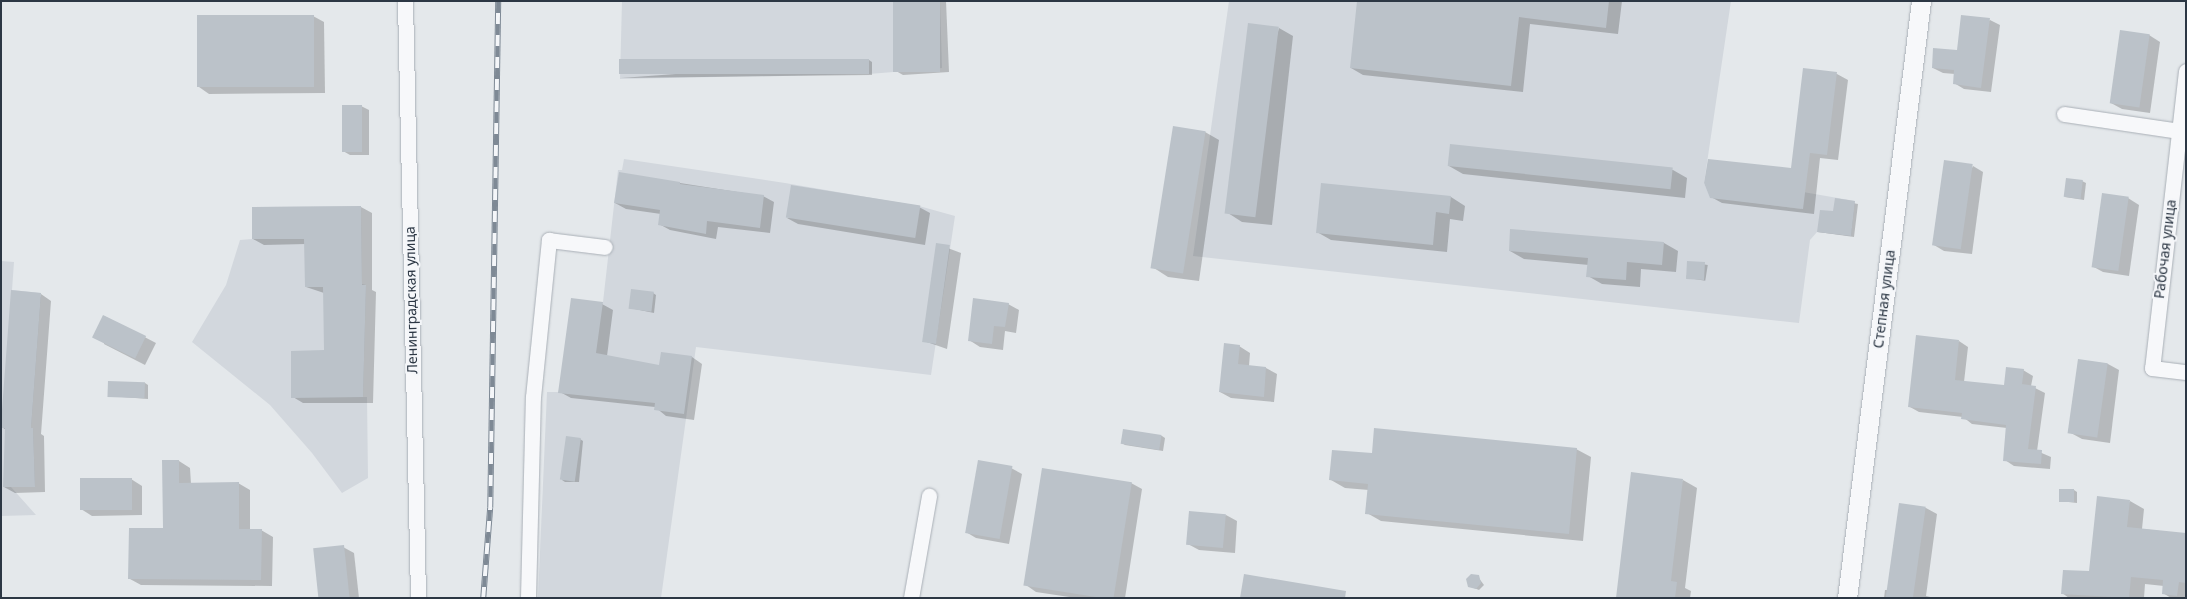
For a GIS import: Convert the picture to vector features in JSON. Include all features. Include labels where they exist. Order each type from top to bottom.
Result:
[{"type":"street","name":"Ленинградская улица","points":[[405,1],[418,598]]},
{"type":"street","name":"Степная улица","points":[[1847,598],[1921,1]]},
{"type":"street","name":"Рабочая улица","points":[[2186,71],[2152,368],[2186,372]]},
{"type":"street","points":[[2064,114],[2179,131]]},
{"type":"street","points":[[528,598],[533,397],[549,240],[605,247]]},
{"type":"street","points":[[911,598],[929,496]]},
{"type":"shaded area","points":[[622,1],[940,1],[942,68],[869,74],[620,79]]},
{"type":"shaded area","points":[[1229,1],[1731,1],[1704,183],[1710,197],[1801,209],[1803,192],[1855,201],[1851,236],[1817,232],[1810,240],[1799,323],[1193,256]]},
{"type":"shaded area","points":[[624,159],[785,183],[919,206],[955,216],[931,375],[696,347],[661,598],[538,598],[547,392],[558,392],[603,302],[618,170],[622,170]]},
{"type":"shaded area","points":[[361,206],[362,284],[366,285],[363,397],[367,397],[368,478],[342,493],[312,453],[270,405],[192,342],[226,285],[240,240],[252,239],[252,207]]},
{"type":"shaded area","points":[[1,261],[14,262],[12,290],[41,293],[31,428],[33,428],[35,487],[11,487],[36,515],[1,516]]},
{"type":"building","points":[[893,1],[940,1],[940,72],[893,72]]},
{"type":"building","points":[[1357,1],[1609,1],[1606,28],[1519,17],[1511,86],[1350,68]]},
{"type":"building","points":[[197,15],[314,15],[314,87],[197,87]]},
{"type":"building","points":[[1961,15],[1990,18],[1981,88],[1953,84],[1954,70],[1932,68],[1933,48],[1957,50]]},
{"type":"building","points":[[1248,23],[1279,27],[1255,217],[1225,214]]},
{"type":"building","points":[[2120,30],[2150,34],[2139,107],[2110,103]]},
{"type":"building","points":[[619,59],[869,59],[869,74],[619,74]]},
{"type":"building","points":[[1803,68],[1837,72],[1827,155],[1810,153],[1803,209],[1710,198],[1704,183],[1708,159],[1791,168]]},
{"type":"building","points":[[342,105],[362,105],[362,152],[342,152]]},
{"type":"building","points":[[1173,126],[1206,131],[1183,273],[1150,268]]},
{"type":"building","points":[[1450,144],[1673,167],[1670,189],[1448,166]]},
{"type":"building","points":[[1944,160],[1973,164],[1961,249],[1932,245]]},
{"type":"building","points":[[619,172],[680,182],[680,184],[764,195],[760,228],[707,221],[706,234],[658,225],[660,210],[614,203]]},
{"type":"building","points":[[2066,178],[2083,180],[2081,199],[2064,197]]},
{"type":"building","points":[[1321,183],[1451,196],[1449,214],[1436,212],[1433,245],[1316,233]]},
{"type":"building","points":[[791,185],[920,205],[915,238],[786,218]]},
{"type":"building","points":[[2102,193],[2129,197],[2118,271],[2092,267]]},
{"type":"building","points":[[1835,198],[1855,201],[1851,236],[1817,232],[1820,210],[1833,211]]},
{"type":"building","points":[[361,206],[362,285],[366,285],[363,397],[291,398],[291,351],[324,350],[323,287],[305,287],[304,239],[252,239],[252,207]]},
{"type":"building","points":[[1510,229],[1664,242],[1662,265],[1627,262],[1626,280],[1586,277],[1588,258],[1509,251]]},
{"type":"building","points":[[936,243],[950,245],[936,344],[922,342]]},
{"type":"building","points":[[1687,261],[1705,262],[1704,280],[1686,279]]},
{"type":"building","points":[[631,289],[654,292],[651,312],[629,309]]},
{"type":"building","points":[[11,290],[41,293],[31,428],[33,428],[35,487],[3,487],[5,428],[1,428],[1,423]]},
{"type":"building","points":[[571,298],[603,302],[596,353],[659,365],[661,352],[692,356],[684,414],[654,410],[655,403],[558,393]]},
{"type":"building","points":[[973,298],[1009,303],[1005,327],[994,326],[992,344],[968,341]]},
{"type":"building","points":[[103,315],[146,336],[135,359],[92,337]]},
{"type":"building","points":[[1916,335],[1959,340],[1955,380],[2004,385],[2006,367],[2024,369],[2022,384],[2036,386],[2028,449],[2042,450],[2041,464],[2003,461],[2006,425],[1961,419],[1962,413],[1908,407]]},
{"type":"building","points":[[1224,343],[1240,345],[1238,364],[1266,367],[1264,397],[1219,392]]},
{"type":"building","points":[[2078,359],[2108,363],[2097,437],[2068,433]]},
{"type":"building","points":[[108,381],[145,382],[144,398],[107,397]]},
{"type":"building","points":[[1374,428],[1577,448],[1569,534],[1365,514],[1368,484],[1329,480],[1332,450],[1372,453]]},
{"type":"building","points":[[1123,429],[1162,435],[1159,450],[1121,444]]},
{"type":"building","points":[[566,436],[581,438],[575,482],[560,480]]},
{"type":"building","points":[[162,460],[179,460],[179,483],[239,482],[239,529],[262,529],[261,580],[128,579],[129,528],[163,528]]},
{"type":"building","points":[[978,460],[1012,466],[1000,539],[965,533]]},
{"type":"building","points":[[1042,468],[1132,482],[1114,598],[1102,598],[1023,586]]},
{"type":"building","points":[[1631,472],[1683,479],[1671,581],[1677,582],[1675,598],[1616,598]]},
{"type":"building","points":[[80,478],[132,478],[132,510],[80,510]]},
{"type":"building","points":[[2059,489],[2074,489],[2074,502],[2059,502]]},
{"type":"building","points":[[2097,496],[2130,500],[2127,527],[2186,533],[2186,583],[2179,582],[2177,596],[2162,594],[2163,580],[2131,577],[2129,598],[2061,594],[2063,570],[2089,571]]},
{"type":"building","points":[[1899,503],[1926,507],[1913,598],[1886,598]]},
{"type":"building","points":[[1189,511],[1226,514],[1223,548],[1186,545]]},
{"type":"building","points":[[344,545],[350,598],[318,598],[313,548]]},
{"type":"building","points":[[1244,574],[1346,591],[1345,598],[1240,598]]},
{"type":"building","points":[[1471,574],[1479,575],[1481,583],[1476,589],[1468,587],[1466,579]]},
{"type":"railway","points":[[483,598],[490,508],[498,1]]}]
